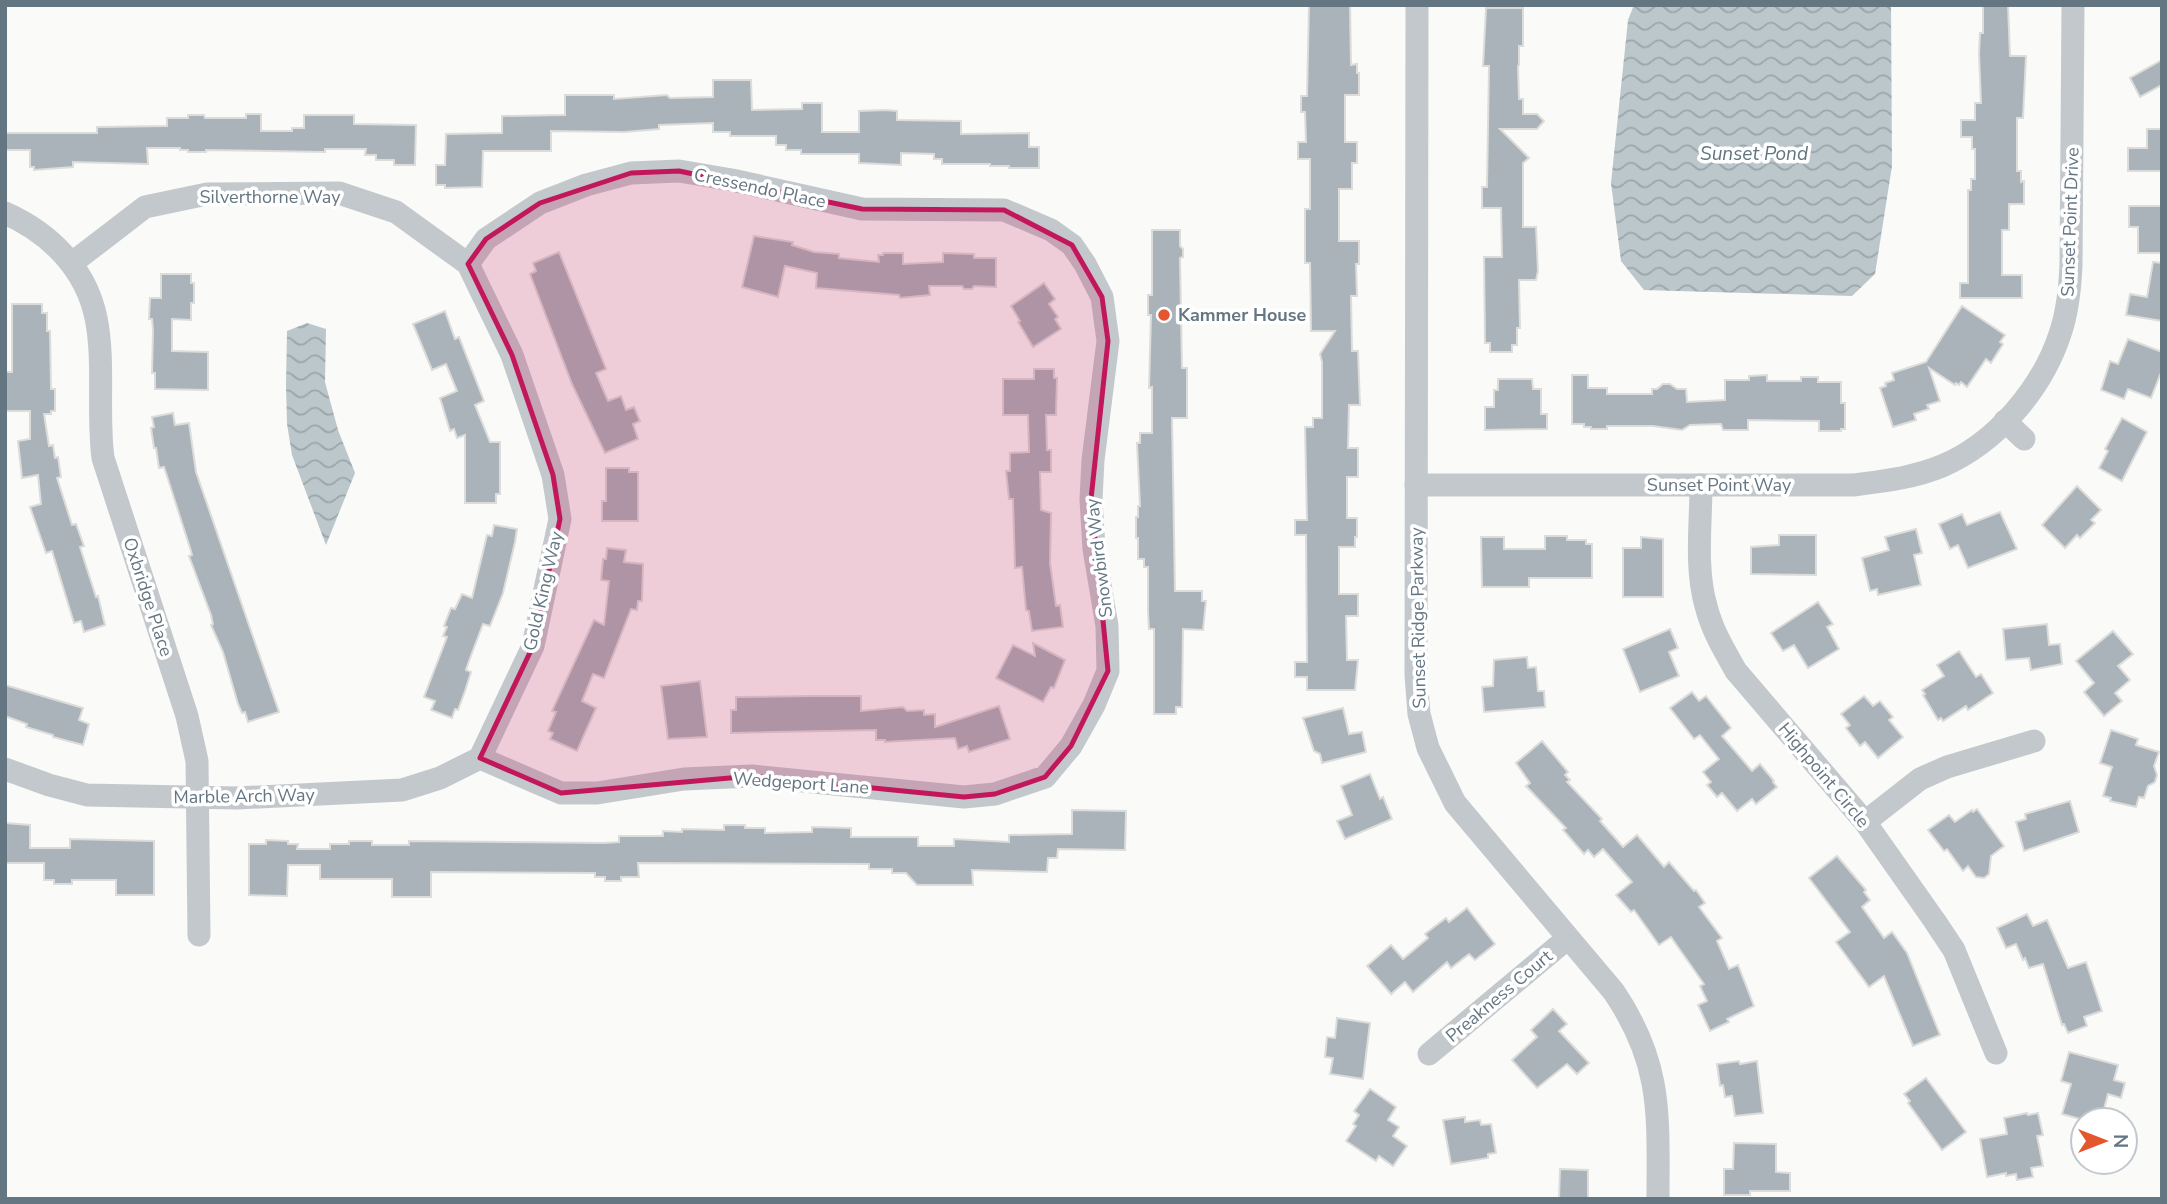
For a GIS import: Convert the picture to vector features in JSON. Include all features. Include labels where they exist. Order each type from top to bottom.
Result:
[{"type":"street","name":"Sunset Ridge Parkway","points":[[1417,5],[1416,675],[1419,714],[1427,748],[1455,803],[1614,992],[1630,1016],[1644,1046],[1658,1113],[1658,1199]]},
{"type":"street","name":"Sunset Point Drive","points":[[2006,421],[2047,365],[2060,334],[2068,304],[2071,265],[2073,5]]},
{"type":"street","name":"Cressendo Place","points":[[468,264],[486,239],[540,203],[586,185],[631,173],[679,171],[862,209],[1004,210],[1051,230],[1072,245]]},
{"type":"street","name":"Silverthorne Way","points":[[72,263],[145,207],[207,194],[339,193],[396,212],[468,264]]},
{"type":"street","name":"Oxbridge Place","points":[[5,213],[23,220],[51,241],[72,263],[85,286],[96,318],[99,348],[99,428],[103,458],[187,716],[197,761],[199,935]]},
{"type":"street","name":"Snowbird Way","points":[[1071,746],[1094,705],[1108,671],[1107,626],[1094,549],[1091,499],[1093,460],[1108,341],[1102,297],[1072,245]]},
{"type":"street","name":"Gold King Way","points":[[468,264],[512,355],[553,475],[560,519],[533,646],[480,758]]},
{"type":"street","name":"Sunset Point Way","points":[[1416,485],[1853,485],[1888,481],[1942,466],[1968,452],[2006,421]]},
{"type":"street","points":[[2006,421],[2024,439]]},
{"type":"street","name":"Highpoint Circle","points":[[1701,485],[1701,576],[1705,604],[1719,640],[1737,671],[1865,822],[1954,950],[1996,1052]]},
{"type":"street","points":[[1865,822],[1920,779],[1947,767],[2034,741]]},
{"type":"street","name":"Wedgeport Lane","points":[[480,758],[561,793],[597,793],[684,779],[752,776],[964,797],[995,794],[1045,777],[1071,746]]},
{"type":"street","name":"Marble Arch Way","points":[[5,769],[87,795],[198,798],[402,790],[440,778],[480,758]]},
{"type":"street","name":"Preakness Court","points":[[1429,1055],[1568,938]]},
{"type":"highlighted area","points":[[679,171],[862,209],[1004,210],[1072,245],[1102,297],[1108,341],[1091,499],[1108,671],[1071,746],[1045,777],[995,794],[964,797],[752,776],[561,793],[480,758],[533,646],[560,519],[553,475],[512,355],[468,264],[486,239],[540,203],[631,173]]},
{"type":"water","name":"Sunset Pond","points":[[1634,5],[1891,5],[1892,166],[1875,274],[1852,296],[1644,290],[1621,261],[1611,183],[1628,20]]},
{"type":"water","points":[[307,323],[326,329],[325,382],[338,430],[355,473],[326,545],[292,455],[287,424],[287,331]]},
{"type":"building","points":[[1309,5],[1350,5],[1351,65],[1357,64],[1359,73],[1359,95],[1345,95],[1345,142],[1357,142],[1357,163],[1352,163],[1352,189],[1339,189],[1339,241],[1359,241],[1359,264],[1356,264],[1357,296],[1351,296],[1352,351],[1358,351],[1360,405],[1349,405],[1348,448],[1358,448],[1358,477],[1347,477],[1347,518],[1357,518],[1357,537],[1355,547],[1339,547],[1339,594],[1358,594],[1358,616],[1346,616],[1347,660],[1358,660],[1355,690],[1307,690],[1307,677],[1295,677],[1295,662],[1307,662],[1306,535],[1295,535],[1295,520],[1307,520],[1305,427],[1313,427],[1313,418],[1322,418],[1320,354],[1335,331],[1311,331],[1310,263],[1305,263],[1305,209],[1310,209],[1310,159],[1298,159],[1298,142],[1306,142],[1305,112],[1301,112],[1301,96],[1307,96]]},
{"type":"building","points":[[1983,5],[2008,5],[2010,56],[2026,56],[2023,118],[2017,118],[2017,171],[2021,171],[2021,182],[2024,181],[2024,204],[2009,204],[2009,230],[2002,230],[2002,275],[2022,275],[2022,298],[1960,298],[1960,283],[1968,283],[1968,190],[1971,190],[1971,179],[1975,179],[1975,149],[1972,149],[1972,137],[1961,137],[1961,120],[1975,120],[1975,103],[1981,103],[1979,53],[1980,33],[1983,33]]},
{"type":"building","points":[[1486,8],[1523,8],[1523,46],[1519,46],[1518,66],[1519,99],[1523,99],[1523,114],[1537,114],[1544,121],[1537,129],[1500,129],[1529,158],[1523,163],[1523,227],[1536,227],[1538,271],[1536,280],[1519,280],[1520,328],[1517,328],[1517,345],[1512,345],[1512,352],[1490,352],[1490,343],[1485,343],[1484,257],[1502,257],[1501,208],[1482,208],[1482,187],[1487,187],[1489,66],[1483,66]]},
{"type":"building","points":[[2162,60],[2162,85],[2140,97],[2130,78]]},
{"type":"building","points":[[713,80],[751,80],[752,110],[802,109],[802,103],[822,103],[822,132],[859,132],[859,111],[886,110],[897,111],[897,120],[961,121],[961,134],[1029,133],[1029,147],[1039,147],[1039,168],[942,164],[942,159],[934,159],[934,154],[901,153],[901,165],[859,163],[859,154],[801,154],[801,150],[786,150],[786,145],[776,145],[776,136],[730,136],[730,132],[713,132],[713,123],[659,125],[659,129],[624,132],[551,131],[551,151],[483,151],[482,187],[445,188],[445,185],[436,185],[436,165],[445,165],[446,134],[502,133],[502,116],[565,115],[565,95],[614,95],[614,99],[667,95],[670,98],[713,97]]},
{"type":"building","points":[[246,114],[261,114],[261,131],[292,131],[292,128],[304,128],[304,115],[354,115],[354,124],[416,125],[415,165],[394,165],[394,160],[376,160],[376,155],[365,155],[366,149],[325,149],[325,152],[188,152],[180,148],[147,148],[148,164],[73,162],[73,167],[34,170],[34,167],[30,167],[30,150],[5,150],[5,133],[97,133],[97,127],[167,126],[167,118],[188,118],[188,115],[204,115],[205,118],[246,118]]},
{"type":"building","points":[[2147,129],[2162,129],[2162,171],[2128,171],[2128,148],[2147,148]]},
{"type":"building","points":[[2129,206],[2162,206],[2162,253],[2138,253],[2138,227],[2129,227]]},
{"type":"building","points":[[1152,230],[1180,230],[1180,246],[1183,249],[1183,257],[1180,258],[1182,368],[1187,368],[1187,418],[1172,418],[1175,591],[1202,591],[1202,601],[1206,601],[1203,630],[1183,629],[1182,707],[1176,707],[1176,714],[1154,714],[1154,629],[1149,629],[1148,567],[1144,567],[1144,559],[1138,559],[1136,538],[1136,517],[1140,506],[1137,443],[1140,443],[1140,433],[1152,433],[1152,387],[1149,388],[1151,315],[1148,315],[1148,295],[1152,295]]},
{"type":"building","points":[[754,236],[793,242],[792,245],[814,252],[839,254],[839,258],[879,262],[878,255],[883,253],[903,253],[903,264],[943,262],[943,253],[996,258],[996,287],[974,286],[972,289],[964,289],[962,286],[929,286],[930,295],[900,298],[899,295],[816,288],[817,273],[785,266],[778,297],[742,287]]},
{"type":"building","points":[[559,252],[606,369],[596,373],[608,401],[621,396],[626,410],[634,407],[640,421],[633,424],[638,439],[605,453],[572,384],[530,274],[536,271],[533,263]]},
{"type":"building","points":[[2153,262],[2162,263],[2162,321],[2126,315],[2130,294],[2147,297]]},
{"type":"building","points":[[161,274],[191,274],[194,303],[191,303],[191,320],[172,319],[172,351],[208,352],[208,390],[155,389],[155,373],[152,373],[153,330],[152,319],[149,319],[150,298],[161,298]]},
{"type":"building","points":[[1044,283],[1055,299],[1049,304],[1058,317],[1055,319],[1061,329],[1033,347],[1011,306]]},
{"type":"building","points":[[12,304],[42,304],[42,313],[47,313],[51,389],[55,389],[55,411],[44,414],[49,446],[53,445],[55,458],[58,457],[61,477],[57,478],[72,525],[76,524],[84,546],[80,547],[96,597],[98,596],[105,625],[84,632],[81,621],[74,623],[52,551],[46,553],[30,507],[41,504],[38,475],[22,478],[18,441],[30,439],[30,411],[5,411],[5,372],[12,372]]},
{"type":"building","points":[[1962,306],[2005,335],[2000,342],[2003,344],[1991,363],[1986,359],[1967,387],[1961,382],[1955,385],[1929,368],[1940,401],[1927,405],[1929,409],[1914,414],[1916,420],[1893,427],[1880,388],[1894,380],[1892,373],[1926,362]]},
{"type":"building","points":[[445,311],[455,339],[459,337],[484,401],[475,405],[490,442],[500,442],[500,494],[496,494],[496,503],[465,503],[465,435],[457,438],[454,429],[450,431],[440,398],[457,391],[446,364],[432,370],[413,324]]},
{"type":"building","points":[[2128,339],[2162,352],[2162,370],[2151,398],[2128,389],[2124,399],[2101,390],[2110,361],[2118,364]]},
{"type":"building","points":[[1034,369],[1054,369],[1054,378],[1057,378],[1056,415],[1046,415],[1051,472],[1040,472],[1041,510],[1051,513],[1050,563],[1056,606],[1060,605],[1063,627],[1032,631],[1029,611],[1026,610],[1022,567],[1015,568],[1013,499],[1009,499],[1006,471],[1010,471],[1010,453],[1029,452],[1028,415],[1003,415],[1003,379],[1034,379]]},
{"type":"building","points":[[1572,375],[1588,375],[1588,388],[1607,388],[1607,394],[1652,394],[1652,389],[1670,384],[1677,389],[1686,389],[1687,402],[1725,400],[1725,380],[1749,380],[1749,376],[1767,375],[1767,381],[1801,381],[1801,377],[1818,377],[1818,382],[1841,382],[1841,403],[1845,403],[1845,429],[1819,431],[1819,421],[1748,420],[1748,430],[1723,430],[1721,424],[1690,425],[1682,430],[1653,426],[1607,426],[1607,429],[1591,429],[1584,427],[1584,424],[1572,424]]},
{"type":"building","points":[[1498,379],[1532,379],[1533,389],[1541,389],[1541,414],[1547,414],[1547,429],[1485,430],[1485,407],[1494,407],[1494,390],[1498,390]]},
{"type":"building","points":[[173,413],[175,425],[189,423],[196,472],[279,712],[248,722],[245,712],[242,713],[238,704],[223,652],[211,625],[211,615],[189,556],[192,555],[191,551],[167,476],[164,467],[159,468],[154,448],[152,417]]},
{"type":"building","points":[[2122,418],[2147,432],[2122,481],[2099,468],[2108,451],[2105,449]]},
{"type":"building","points":[[606,468],[629,468],[629,472],[638,472],[638,521],[602,521],[602,501],[606,501]]},
{"type":"building","points":[[2077,486],[2101,510],[2091,520],[2095,523],[2080,538],[2077,535],[2065,548],[2042,525]]},
{"type":"building","points":[[2000,512],[2017,549],[1968,568],[1958,545],[1950,549],[1939,524],[1962,514],[1967,525]]},
{"type":"building","points":[[494,525],[517,529],[515,542],[503,593],[490,626],[483,624],[466,670],[471,672],[465,691],[452,718],[431,710],[435,701],[424,697],[447,637],[443,636],[447,627],[444,626],[451,608],[455,609],[462,594],[472,598],[487,535],[492,536]]},
{"type":"building","points":[[1916,529],[1922,553],[1914,555],[1921,585],[1878,595],[1877,589],[1870,591],[1862,558],[1889,550],[1885,537]]},
{"type":"building","points":[[1779,535],[1816,535],[1816,575],[1751,574],[1751,547],[1779,545]]},
{"type":"building","points":[[1545,536],[1567,536],[1567,540],[1586,540],[1586,544],[1592,544],[1592,578],[1529,578],[1529,587],[1482,587],[1481,537],[1504,537],[1504,549],[1545,549]]},
{"type":"building","points":[[1641,537],[1663,539],[1663,597],[1623,597],[1623,548],[1641,548]]},
{"type":"building","points":[[607,548],[626,550],[624,562],[643,564],[642,601],[638,601],[637,610],[631,609],[604,678],[593,674],[582,701],[596,708],[577,751],[550,739],[553,733],[548,731],[556,712],[552,711],[594,620],[604,625],[609,581],[601,580]]},
{"type":"building","points":[[1818,602],[1833,624],[1827,627],[1839,649],[1808,668],[1794,645],[1783,651],[1771,633]]},
{"type":"building","points":[[2047,624],[2049,645],[2060,644],[2062,664],[2031,670],[2029,658],[2006,660],[2003,629]]},
{"type":"building","points":[[1670,629],[1678,648],[1669,652],[1679,676],[1640,692],[1623,649]]},
{"type":"building","points":[[2113,631],[2133,654],[2118,666],[2130,680],[2115,693],[2122,701],[2104,716],[2084,692],[2094,683],[2076,661]]},
{"type":"building","points":[[1033,643],[1065,660],[1054,688],[1051,687],[1043,702],[996,678],[1013,645],[1035,656]]},
{"type":"building","points":[[1959,651],[1976,677],[1981,674],[1993,693],[1968,710],[1966,706],[1943,721],[1941,718],[1938,720],[1922,690],[1944,676],[1937,665]]},
{"type":"building","points":[[1527,657],[1528,668],[1536,667],[1538,691],[1544,691],[1545,707],[1484,712],[1482,687],[1493,686],[1494,660]]},
{"type":"building","points":[[700,681],[707,737],[668,739],[661,686]]},
{"type":"building","points":[[5,685],[83,708],[79,720],[89,724],[83,745],[26,727],[27,724],[5,716]]},
{"type":"building","points":[[1692,692],[1699,701],[1706,696],[1731,728],[1722,736],[1752,771],[1760,764],[1774,781],[1777,787],[1756,804],[1752,799],[1737,811],[1722,793],[1717,797],[1707,785],[1711,782],[1703,772],[1719,759],[1700,735],[1694,739],[1670,708]]},
{"type":"building","points":[[861,696],[861,711],[903,707],[907,711],[924,710],[924,715],[935,714],[935,727],[999,706],[1010,739],[969,752],[967,746],[958,749],[955,738],[885,742],[876,740],[876,730],[731,733],[731,710],[736,710],[736,697]]},
{"type":"building","points":[[1864,696],[1873,706],[1880,701],[1893,717],[1889,720],[1903,737],[1878,758],[1865,742],[1860,746],[1846,728],[1850,725],[1841,714]]},
{"type":"building","points":[[1343,708],[1349,734],[1362,732],[1366,752],[1322,763],[1320,754],[1314,751],[1303,718]]},
{"type":"building","points":[[2111,730],[2138,739],[2136,745],[2159,752],[2154,766],[2157,775],[2155,782],[2148,786],[2144,798],[2139,797],[2136,807],[2110,801],[2111,798],[2103,796],[2112,767],[2100,763]]},
{"type":"building","points":[[1542,741],[1568,772],[1565,775],[1570,780],[1567,782],[1602,819],[1600,821],[1623,847],[1637,835],[1664,867],[1669,862],[1694,891],[1696,890],[1705,903],[1699,907],[1722,938],[1717,941],[1729,969],[1738,965],[1754,1006],[1710,1031],[1698,1005],[1707,1001],[1700,986],[1704,984],[1671,937],[1659,945],[1634,910],[1631,912],[1616,895],[1632,882],[1603,849],[1594,857],[1588,850],[1584,854],[1563,830],[1566,828],[1526,786],[1530,783],[1516,763]]},
{"type":"building","points":[[1370,774],[1392,819],[1345,839],[1337,821],[1352,815],[1341,786]]},
{"type":"building","points":[[2070,801],[2079,832],[2024,851],[2016,822],[2026,819],[2025,814]]},
{"type":"building","points":[[1977,809],[2004,846],[1991,856],[1989,874],[1984,878],[1976,877],[1968,866],[1963,871],[1947,849],[1944,851],[1928,830],[1949,815],[1955,822]]},
{"type":"building","points":[[1072,810],[1126,811],[1125,850],[1058,849],[1057,858],[1048,858],[1047,872],[972,870],[973,885],[917,885],[906,873],[892,873],[892,869],[869,869],[869,864],[638,863],[639,877],[621,877],[621,881],[605,881],[605,877],[595,877],[595,873],[431,872],[431,897],[392,897],[392,879],[320,879],[320,865],[288,865],[287,896],[249,895],[249,844],[266,844],[266,840],[288,841],[288,844],[298,844],[297,849],[330,849],[330,844],[349,844],[349,841],[372,841],[372,845],[409,845],[409,841],[604,843],[619,842],[619,836],[663,836],[663,831],[724,830],[724,825],[745,825],[745,828],[765,828],[765,833],[812,832],[812,827],[851,828],[851,837],[918,837],[918,846],[954,846],[954,839],[1009,842],[1009,835],[1072,834]]},
{"type":"building","points":[[5,823],[30,825],[30,848],[70,848],[70,839],[154,841],[154,895],[116,895],[116,880],[72,880],[72,884],[54,884],[54,880],[44,880],[44,863],[5,863]]},
{"type":"building","points":[[1837,856],[1866,890],[1864,892],[1870,900],[1862,907],[1884,938],[1892,932],[1907,953],[1940,1035],[1913,1046],[1884,976],[1869,987],[1836,942],[1850,932],[1809,878]]},
{"type":"building","points":[[1467,908],[1495,944],[1475,960],[1469,954],[1451,968],[1447,962],[1413,992],[1405,982],[1391,994],[1367,966],[1391,945],[1403,959],[1428,938],[1425,934],[1446,918],[1449,922]]},
{"type":"building","points":[[2027,914],[2033,926],[2047,920],[2068,968],[2086,962],[2102,1011],[2084,1017],[2087,1026],[2068,1033],[2064,1024],[2062,1025],[2043,964],[2029,968],[2016,944],[2006,948],[1997,928]]},
{"type":"building","points":[[1553,1009],[1567,1024],[1559,1031],[1589,1063],[1577,1074],[1567,1064],[1537,1088],[1512,1060],[1537,1037],[1531,1030]]},
{"type":"building","points":[[1337,1018],[1370,1023],[1363,1079],[1330,1074],[1333,1058],[1325,1057],[1327,1037],[1335,1038]]},
{"type":"building","points":[[2069,1052],[2118,1065],[2114,1080],[2125,1083],[2121,1098],[2108,1094],[2105,1106],[2069,1106],[2069,1116],[2062,1114],[2071,1084],[2061,1081]]},
{"type":"building","points":[[1739,1061],[1740,1064],[1757,1061],[1763,1113],[1735,1116],[1732,1096],[1725,1097],[1723,1085],[1720,1086],[1717,1064]]},
{"type":"building","points":[[1926,1078],[1966,1132],[1942,1150],[1904,1094]]},
{"type":"building","points":[[1370,1089],[1396,1107],[1388,1120],[1399,1127],[1393,1136],[1407,1146],[1393,1166],[1379,1156],[1376,1161],[1346,1141],[1356,1126],[1353,1124],[1359,1115],[1354,1111]]},
{"type":"building","points":[[2038,1113],[2043,1135],[2037,1136],[2043,1166],[2031,1168],[2033,1177],[2017,1180],[2016,1174],[2006,1176],[2006,1173],[1987,1177],[1980,1139],[2007,1134],[2004,1118]]},
{"type":"building","points":[[1465,1117],[1465,1122],[1480,1120],[1481,1125],[1491,1124],[1496,1153],[1488,1154],[1488,1158],[1451,1164],[1443,1120]]},
{"type":"building","points":[[1734,1143],[1776,1144],[1776,1172],[1790,1173],[1790,1191],[1750,1191],[1750,1195],[1724,1195],[1724,1169],[1733,1169]]},
{"type":"building","points":[[1560,1169],[1588,1170],[1588,1199],[1559,1199]]},
{"type":"place","name":"Kammer House","points":[[1164,315]]}]
